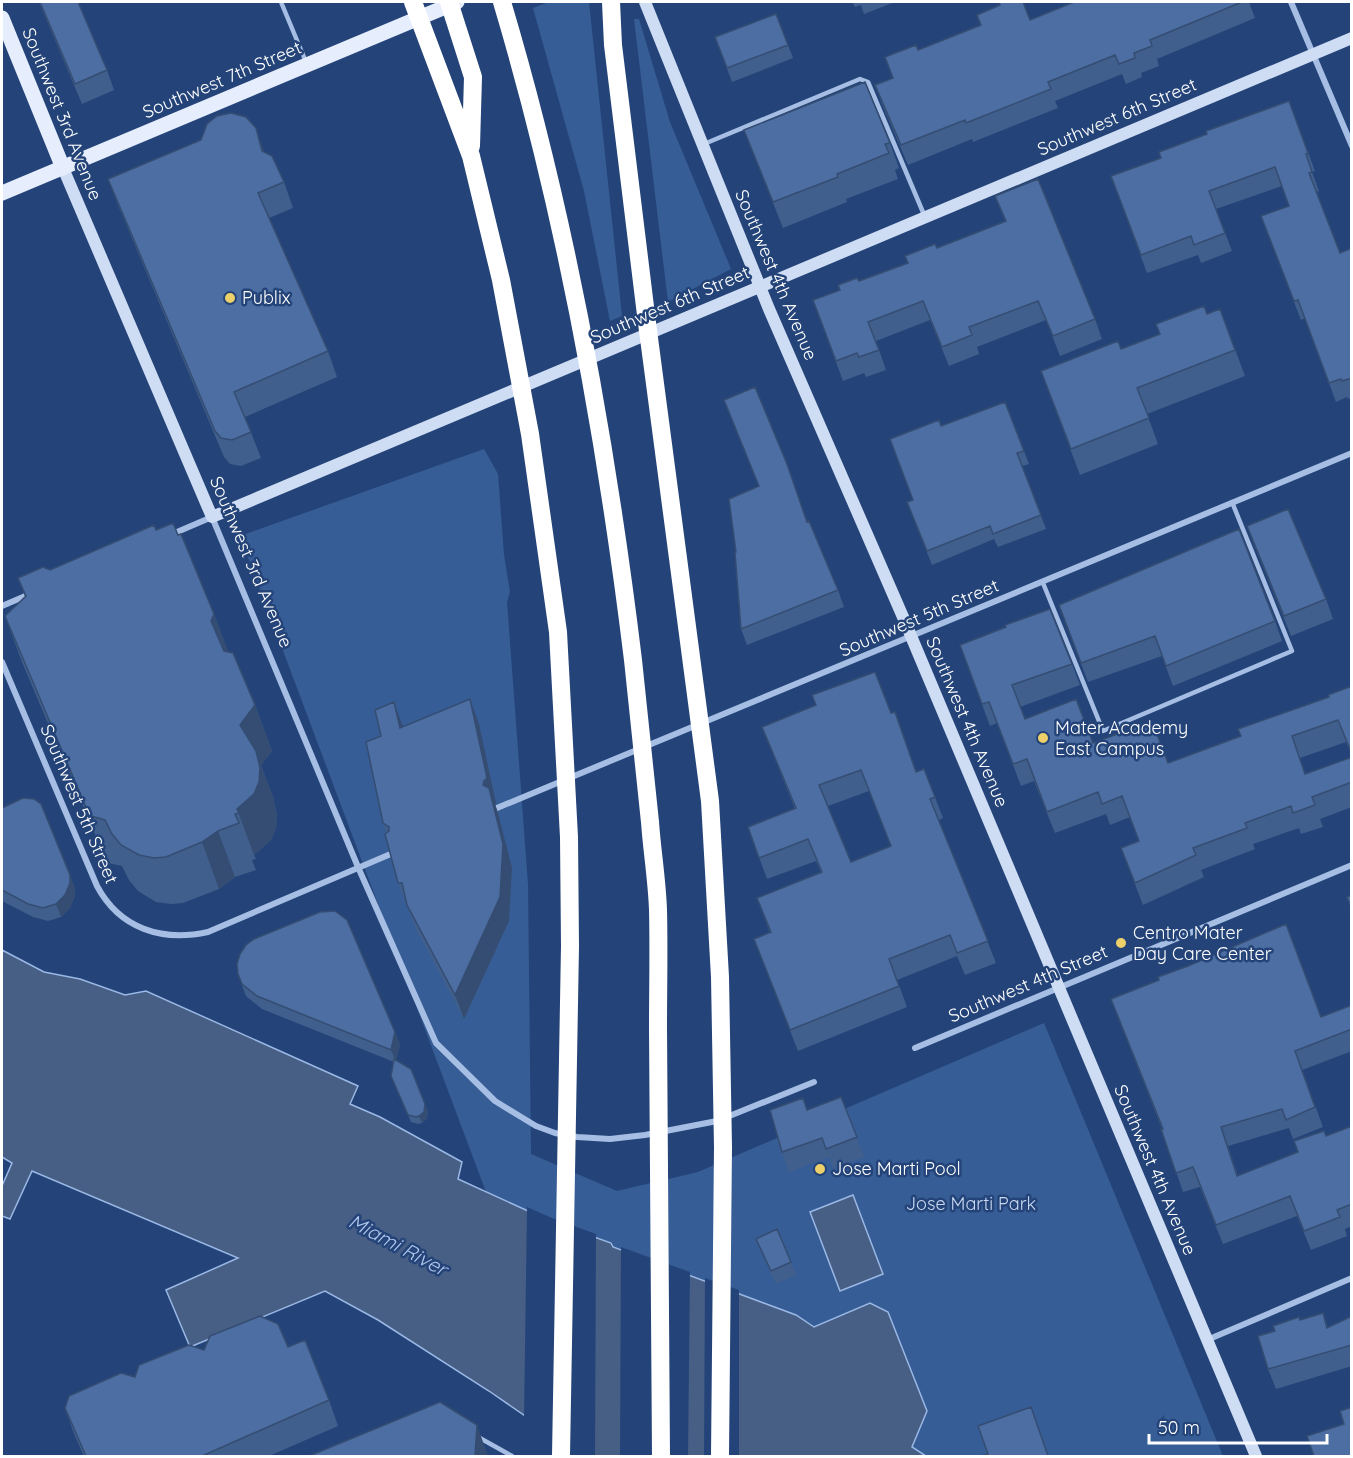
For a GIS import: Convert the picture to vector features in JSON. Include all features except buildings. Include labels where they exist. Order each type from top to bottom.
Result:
[{"type":"highway","points":[[413,2],[471,156],[501,280],[530,434],[558,632],[569,837],[570,945],[561,1456]]},
{"type":"highway","points":[[449,2],[473,77],[471,156]]},
{"type":"highway","points":[[502,2],[548,171],[572,276],[595,398],[619,550],[639,711],[658,908],[660,1166],[658,1257],[661,1456]]},
{"type":"highway","points":[[610,2],[613,45],[636,234],[710,801],[720,977],[723,1148],[720,1456]]},
{"type":"main road","name":"Southwest 7th Street","points":[[2,193],[457,2]]},
{"type":"main road","name":"Southwest 3rd Avenue","points":[[2,18],[63,168]]},
{"type":"street","name":"Southwest 4th Avenue","points":[[645,2],[760,288],[912,637],[1256,1456]]},
{"type":"street","points":[[1290,2],[1352,146]]},
{"type":"street","name":"Southwest 6th Street","points":[[164,538],[1352,38]]},
{"type":"street","name":"Southwest 3rd Avenue","points":[[63,168],[358,867],[436,1042],[495,1101],[536,1126],[555,1133],[577,1137],[610,1139],[717,1121],[814,1082]]},
{"type":"street","name":"Southwest 5th Street","points":[[497,808],[1352,453]]},
{"type":"street","points":[[2,606],[34,592]]},
{"type":"street","name":"Southwest 5th Street","points":[[2,662],[97,886],[106,903],[132,923],[167,936],[208,932],[393,853]]},
{"type":"street","name":"Southwest 4th Street","points":[[915,1048],[1352,865]]},
{"type":"street","points":[[1206,1340],[1352,1278]]},
{"type":"lane","points":[[281,2],[307,65]]},
{"type":"lane","points":[[702,144],[860,79],[864,80],[868,82],[925,217]]},
{"type":"lane","points":[[1043,583],[1103,731],[1292,651],[1232,502]]},
{"type":"lane","points":[[475,1436],[512,1456]]},
{"type":"green space","points":[[549,2],[589,2],[622,316],[610,321],[584,191],[533,8]]},
{"type":"green space","points":[[634,19],[639,19],[670,122],[731,269],[668,302]]},
{"type":"green space","name":"Jose Marti Park","points":[[484,449],[498,474],[504,555],[510,592],[507,602],[528,884],[531,1154],[617,1191],[698,1172],[1044,1023],[1223,1456],[926,1456],[911,1448],[870,1304],[814,1327],[796,1315],[613,1247],[611,1243],[550,1221],[486,1192],[240,536]]},
{"type":"water","name":"Miami River","points":[[2,950],[44,972],[80,979],[125,995],[146,991],[358,1086],[350,1104],[380,1117],[462,1162],[458,1179],[550,1221],[611,1243],[613,1247],[796,1315],[814,1327],[870,1303],[888,1312],[927,1411],[912,1447],[926,1456],[583,1456],[489,1391],[378,1320],[325,1291],[190,1347],[166,1290],[238,1258],[32,1171],[10,1219],[2,1216],[2,1186],[12,1163],[2,1157]]},
{"type":"water","points":[[853,1195],[883,1274],[840,1291],[810,1212]]},
{"type":"pier","points":[[527,1207],[596,1234],[595,1456],[578,1456],[524,1418]]},
{"type":"pier","points":[[621,1247],[690,1272],[688,1456],[620,1456]]},
{"type":"pier","points":[[705,1278],[739,1290],[739,1456],[704,1456]]},
{"type":"place","name":"Publix","points":[[230,298]]},
{"type":"place","name":"Mater Academy East Campus","points":[[1043,738]]},
{"type":"place","name":"Centro Mater Day Care Center","points":[[1121,943]]},
{"type":"place","name":"Jose Marti Pool","points":[[820,1169]]}]
